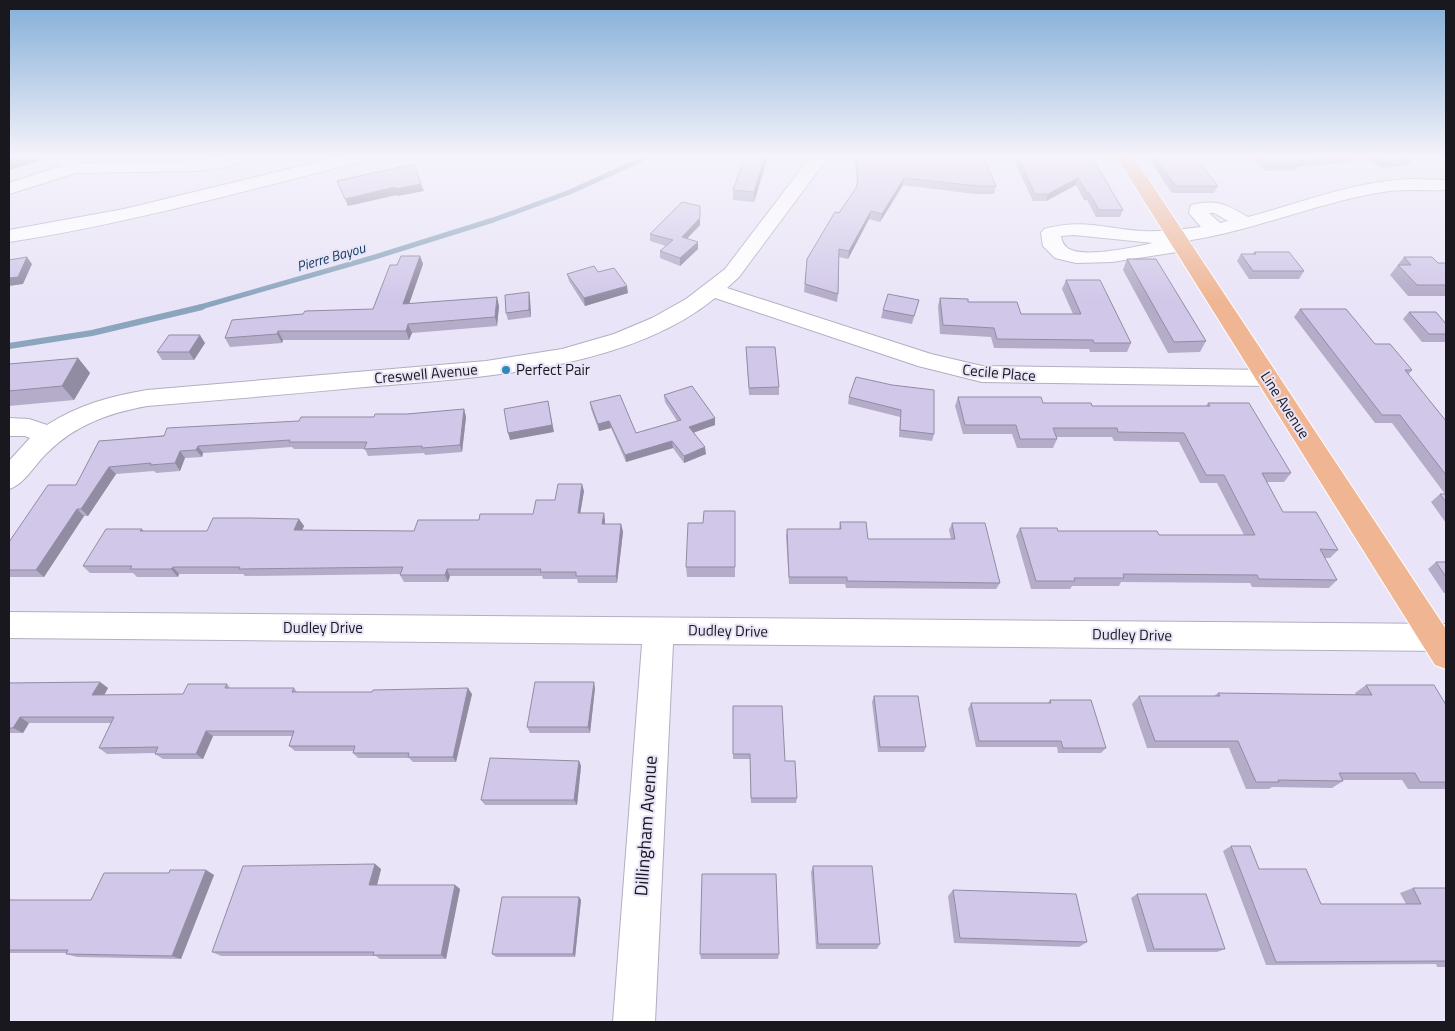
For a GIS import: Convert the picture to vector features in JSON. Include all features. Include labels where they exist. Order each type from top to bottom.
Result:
[{"type":"main road","name":"Line Avenue","points":[[1156,204],[1443,644]]},
{"type":"street","points":[[9,236],[169,204]]},
{"type":"street","name":"Creswell Avenue","points":[[9,479],[33,449],[46,438],[80,417],[121,402],[147,398],[486,369],[563,356],[622,339],[694,304],[712,290],[741,262],[784,204]]},
{"type":"street","points":[[1135,244],[1158,248],[1216,230],[1319,204]]},
{"type":"street","points":[[1216,230],[1198,212],[1198,209],[1217,207],[1245,223]]},
{"type":"street","name":"Cecile Place","points":[[712,290],[926,361],[982,374],[1268,378]]},
{"type":"street","points":[[9,428],[21,426],[38,430],[46,438]]},
{"type":"street","name":"Dudley Drive","points":[[9,625],[658,630],[1443,644]]},
{"type":"street","name":"Dillingham Avenue","points":[[634,1022],[658,630]]},
{"type":"building","points":[[680,204],[700,206],[700,218],[682,237],[698,242],[680,258],[660,251],[673,240],[650,234]]},
{"type":"building","points":[[845,204],[888,204],[882,214],[871,211],[849,251],[839,249],[838,294],[805,284],[807,259],[835,212],[839,213]]},
{"type":"building","points":[[1096,204],[1120,204],[1123,210],[1099,210]]},
{"type":"building","points":[[1254,252],[1289,252],[1304,271],[1253,271],[1241,254],[1256,254]]},
{"type":"building","points":[[401,256],[420,256],[403,304],[497,297],[495,317],[408,324],[406,331],[278,331],[277,334],[225,338],[232,320],[303,314],[305,311],[373,309],[390,265],[397,265]]},
{"type":"building","points":[[27,257],[18,277],[9,278],[9,260]]},
{"type":"building","points":[[1404,257],[1432,257],[1438,263],[1446,263],[1446,285],[1417,285],[1398,265],[1411,265]]},
{"type":"building","points":[[1127,259],[1156,259],[1206,341],[1174,342]]},
{"type":"building","points":[[594,266],[598,272],[614,268],[627,286],[584,298],[567,274]]},
{"type":"building","points":[[1066,280],[1100,280],[1131,343],[1094,343],[1093,340],[997,339],[994,328],[943,325],[940,298],[968,299],[968,302],[1017,302],[1021,314],[1081,314]]},
{"type":"building","points":[[529,292],[529,310],[506,313],[505,295]]},
{"type":"building","points":[[888,294],[919,300],[914,316],[883,310]]},
{"type":"building","points":[[1300,309],[1346,309],[1375,344],[1390,344],[1412,370],[1405,370],[1446,421],[1446,475],[1400,415],[1382,415]]},
{"type":"building","points":[[1409,312],[1436,312],[1446,324],[1446,334],[1429,334]]},
{"type":"building","points":[[169,335],[200,335],[189,352],[157,352]]},
{"type":"building","points":[[746,347],[775,347],[779,387],[749,388]]},
{"type":"building","points":[[78,358],[62,386],[9,391],[9,364]]},
{"type":"building","points":[[856,377],[892,385],[934,390],[934,434],[900,430],[901,410],[849,397]]},
{"type":"building","points":[[692,386],[715,418],[689,427],[705,447],[684,456],[672,441],[625,455],[609,421],[598,424],[590,402],[620,395],[636,433],[681,420],[664,395]]},
{"type":"building","points":[[958,397],[1041,397],[1043,403],[1091,403],[1092,406],[1210,406],[1208,403],[1249,403],[1291,473],[1262,473],[1283,512],[1316,512],[1338,550],[1320,549],[1337,580],[1259,579],[1257,575],[1123,574],[1124,578],[1074,578],[1075,581],[1036,581],[1020,528],[1057,528],[1058,531],[1157,531],[1159,535],[1255,535],[1224,475],[1206,475],[1184,433],[1118,432],[1117,428],[1053,428],[1057,439],[1020,439],[1016,425],[965,425]]},
{"type":"building","points":[[548,401],[552,425],[508,433],[504,409]]},
{"type":"building","points":[[464,409],[460,445],[364,449],[367,442],[289,442],[290,440],[198,446],[196,450],[180,451],[175,463],[109,467],[81,509],[77,509],[36,570],[9,570],[9,542],[48,485],[76,485],[99,441],[164,436],[167,428],[299,421],[301,417],[374,417],[375,414],[407,414]]},
{"type":"building","points":[[558,484],[582,484],[578,513],[604,513],[602,524],[621,524],[616,576],[576,576],[576,572],[540,572],[541,569],[447,569],[445,575],[400,575],[403,567],[239,569],[240,567],[173,567],[171,569],[130,569],[132,566],[83,566],[106,529],[207,531],[213,518],[250,518],[299,519],[294,530],[414,531],[418,520],[479,520],[480,514],[533,514],[536,500],[555,500]]},
{"type":"building","points":[[1440,494],[1446,494],[1446,502]]},
{"type":"building","points":[[704,511],[735,511],[735,567],[686,567],[688,523],[703,523]]},
{"type":"building","points":[[840,522],[866,522],[868,539],[955,539],[952,523],[985,523],[1000,583],[847,581],[847,577],[789,577],[787,529],[841,529]]},
{"type":"building","points":[[1436,562],[1446,562],[1446,577]]},
{"type":"building","points":[[100,682],[92,695],[183,694],[188,684],[227,684],[225,688],[294,688],[292,692],[372,692],[373,690],[468,688],[453,757],[408,757],[409,753],[353,753],[355,746],[289,746],[294,731],[206,731],[196,754],[155,754],[158,747],[99,748],[114,717],[20,717],[13,728],[9,728],[9,683]]},
{"type":"building","points":[[535,682],[594,682],[588,727],[527,727]]},
{"type":"building","points":[[1366,685],[1434,685],[1446,705],[1446,782],[1420,782],[1415,773],[1339,773],[1343,781],[1278,780],[1279,782],[1256,782],[1238,741],[1155,741],[1139,696],[1220,696],[1218,693],[1372,695]]},
{"type":"building","points":[[874,696],[918,696],[926,747],[880,747]]},
{"type":"building","points":[[1050,700],[1091,700],[1106,748],[1063,748],[1061,741],[979,741],[971,703],[1051,703]]},
{"type":"building","points":[[733,706],[782,706],[785,761],[795,761],[797,798],[751,798],[750,754],[733,754]]},
{"type":"building","points":[[490,758],[579,761],[574,800],[481,800]]},
{"type":"building","points":[[1231,846],[1250,846],[1259,869],[1306,869],[1321,904],[1421,904],[1413,888],[1446,888],[1446,961],[1276,962]]},
{"type":"building","points":[[375,864],[369,885],[455,885],[441,955],[373,955],[374,952],[212,952],[243,866]]},
{"type":"building","points":[[813,866],[872,866],[880,944],[818,944]]},
{"type":"building","points":[[170,870],[206,870],[172,956],[66,954],[68,950],[9,950],[9,900],[91,900],[104,873],[169,873]]},
{"type":"building","points":[[702,874],[776,874],[779,954],[700,954]]},
{"type":"building","points":[[953,890],[1076,894],[1087,942],[960,938]]},
{"type":"building","points":[[1137,894],[1206,894],[1225,949],[1154,949]]},
{"type":"building","points":[[502,897],[579,897],[573,954],[492,954]]},
{"type":"waterway","name":"Pierre Bayou","points":[[197,308],[375,257],[493,220],[537,204]]},
{"type":"waterway","name":"Pierre Bayou","points":[[9,346],[92,333],[202,307]]},
{"type":"place","name":"Perfect Pair","points":[[506,370]]}]
